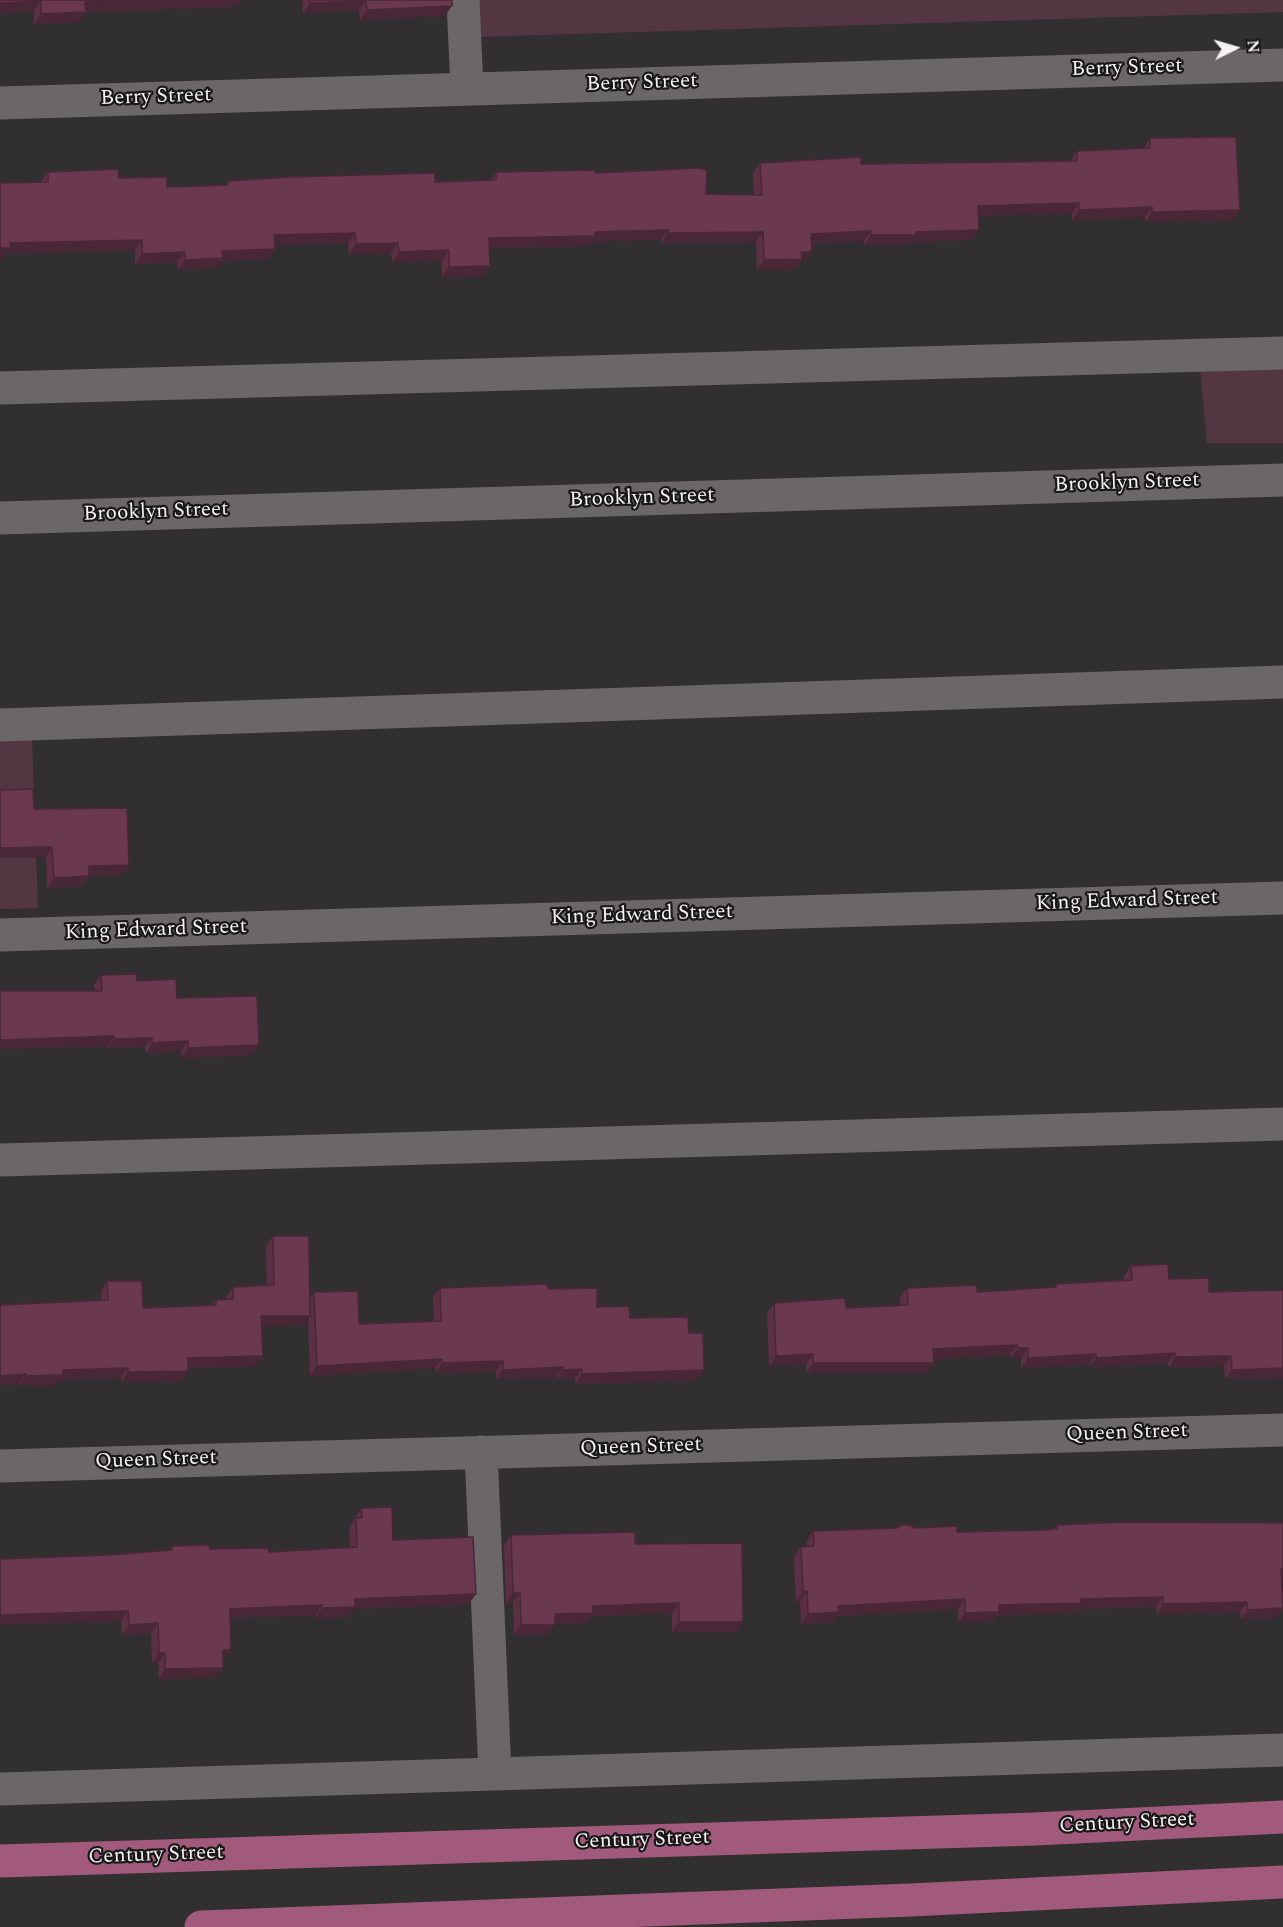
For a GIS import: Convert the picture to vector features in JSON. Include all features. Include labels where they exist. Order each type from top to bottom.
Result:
[{"type":"main road","name":"Century Street","points":[[0,1861],[1035,1829],[1283,1817]]},
{"type":"main road","points":[[201,1927],[911,1900],[1283,1882]]},
{"type":"street","points":[[463,0],[467,89]]},
{"type":"street","name":"Berry Street","points":[[0,103],[1283,64]]},
{"type":"street","points":[[0,388],[1283,353]]},
{"type":"street","name":"Brooklyn Street","points":[[0,518],[1283,480]]},
{"type":"street","points":[[0,725],[1283,682]]},
{"type":"street","name":"King Edward Street","points":[[0,935],[1283,898]]},
{"type":"street","points":[[0,1160],[1283,1124]]},
{"type":"street","name":"Queen Street","points":[[0,1466],[1283,1430]]},
{"type":"street","points":[[481,1452],[495,1774]]},
{"type":"street","points":[[0,1789],[1283,1750]]},
{"type":"street","points":[[0,1814],[36,1788]]},
{"type":"shaded area","points":[[476,0],[1283,0],[1283,12],[477,37]]},
{"type":"shaded area","points":[[1200,368],[1283,368],[1283,443],[1207,443]]},
{"type":"shaded area","points":[[32,738],[38,908],[0,909],[0,739]]},
{"type":"building","points":[[0,0],[159,0],[85,2],[86,12],[41,14],[41,1],[0,3]]},
{"type":"building","points":[[310,0],[452,0],[452,6],[367,10],[366,1],[310,3]]},
{"type":"building","points":[[1236,137],[1240,210],[1152,212],[1152,207],[1079,210],[1079,203],[978,206],[979,230],[916,232],[916,235],[871,235],[871,231],[811,234],[812,252],[801,252],[802,259],[764,260],[763,232],[668,233],[668,230],[595,232],[595,236],[489,238],[490,266],[449,267],[449,250],[399,252],[398,243],[356,244],[355,233],[274,235],[275,249],[222,251],[223,258],[185,260],[185,252],[142,254],[142,240],[10,243],[11,248],[0,248],[0,183],[48,182],[48,172],[118,169],[119,178],[167,177],[167,187],[228,185],[228,181],[289,177],[435,173],[435,182],[496,180],[496,172],[595,170],[595,173],[699,168],[707,170],[706,194],[762,195],[760,163],[861,157],[861,164],[1077,161],[1077,151],[1150,148],[1150,138]]},
{"type":"building","points":[[33,789],[34,809],[127,808],[129,865],[89,866],[89,876],[54,878],[52,847],[0,848],[0,790]]},
{"type":"building","points":[[136,974],[137,981],[176,979],[177,998],[257,996],[259,1045],[188,1048],[188,1041],[152,1043],[152,1038],[114,1039],[114,1036],[0,1040],[0,991],[102,991],[101,975]]},
{"type":"building","points":[[273,1236],[309,1236],[310,1316],[261,1316],[263,1356],[188,1358],[188,1371],[128,1372],[128,1368],[63,1370],[63,1375],[0,1376],[0,1305],[108,1300],[107,1281],[142,1281],[143,1308],[216,1305],[216,1300],[233,1299],[233,1287],[274,1285]]},
{"type":"building","points":[[1168,1264],[1169,1279],[1209,1278],[1209,1292],[1283,1290],[1283,1368],[1232,1370],[1231,1356],[1175,1357],[1175,1353],[1096,1358],[1096,1354],[1028,1358],[1028,1348],[1018,1348],[1017,1345],[933,1349],[934,1363],[813,1363],[813,1354],[776,1356],[774,1303],[845,1298],[846,1308],[908,1305],[907,1288],[977,1285],[977,1292],[1056,1287],[1056,1284],[1132,1280],[1131,1266]]},
{"type":"building","points":[[548,1284],[548,1289],[597,1288],[597,1307],[629,1306],[630,1318],[688,1317],[689,1333],[703,1333],[704,1370],[582,1374],[582,1369],[563,1370],[563,1367],[503,1370],[503,1361],[442,1363],[442,1359],[317,1366],[314,1292],[358,1291],[359,1324],[441,1321],[440,1288]]},
{"type":"building","points":[[392,1507],[393,1540],[473,1537],[476,1594],[355,1599],[355,1607],[322,1608],[322,1605],[230,1609],[231,1650],[223,1650],[223,1668],[165,1669],[165,1653],[159,1653],[158,1623],[129,1625],[128,1611],[0,1615],[0,1559],[108,1555],[172,1550],[172,1546],[209,1545],[210,1549],[268,1548],[269,1552],[357,1547],[356,1518],[362,1518],[361,1508]]},
{"type":"building","points":[[1124,1522],[1283,1523],[1283,1568],[1281,1569],[1283,1608],[1248,1610],[1247,1602],[1163,1604],[1163,1597],[1081,1599],[1081,1603],[999,1605],[999,1612],[965,1613],[965,1599],[838,1606],[839,1612],[808,1614],[807,1591],[803,1592],[801,1547],[814,1546],[813,1531],[897,1528],[901,1525],[910,1525],[915,1528],[957,1526],[957,1532],[1043,1530],[1057,1529],[1057,1525]]},
{"type":"building","points":[[635,1532],[635,1544],[742,1543],[743,1622],[679,1622],[679,1603],[593,1606],[593,1613],[555,1614],[555,1625],[521,1625],[520,1593],[513,1593],[511,1535]]}]
